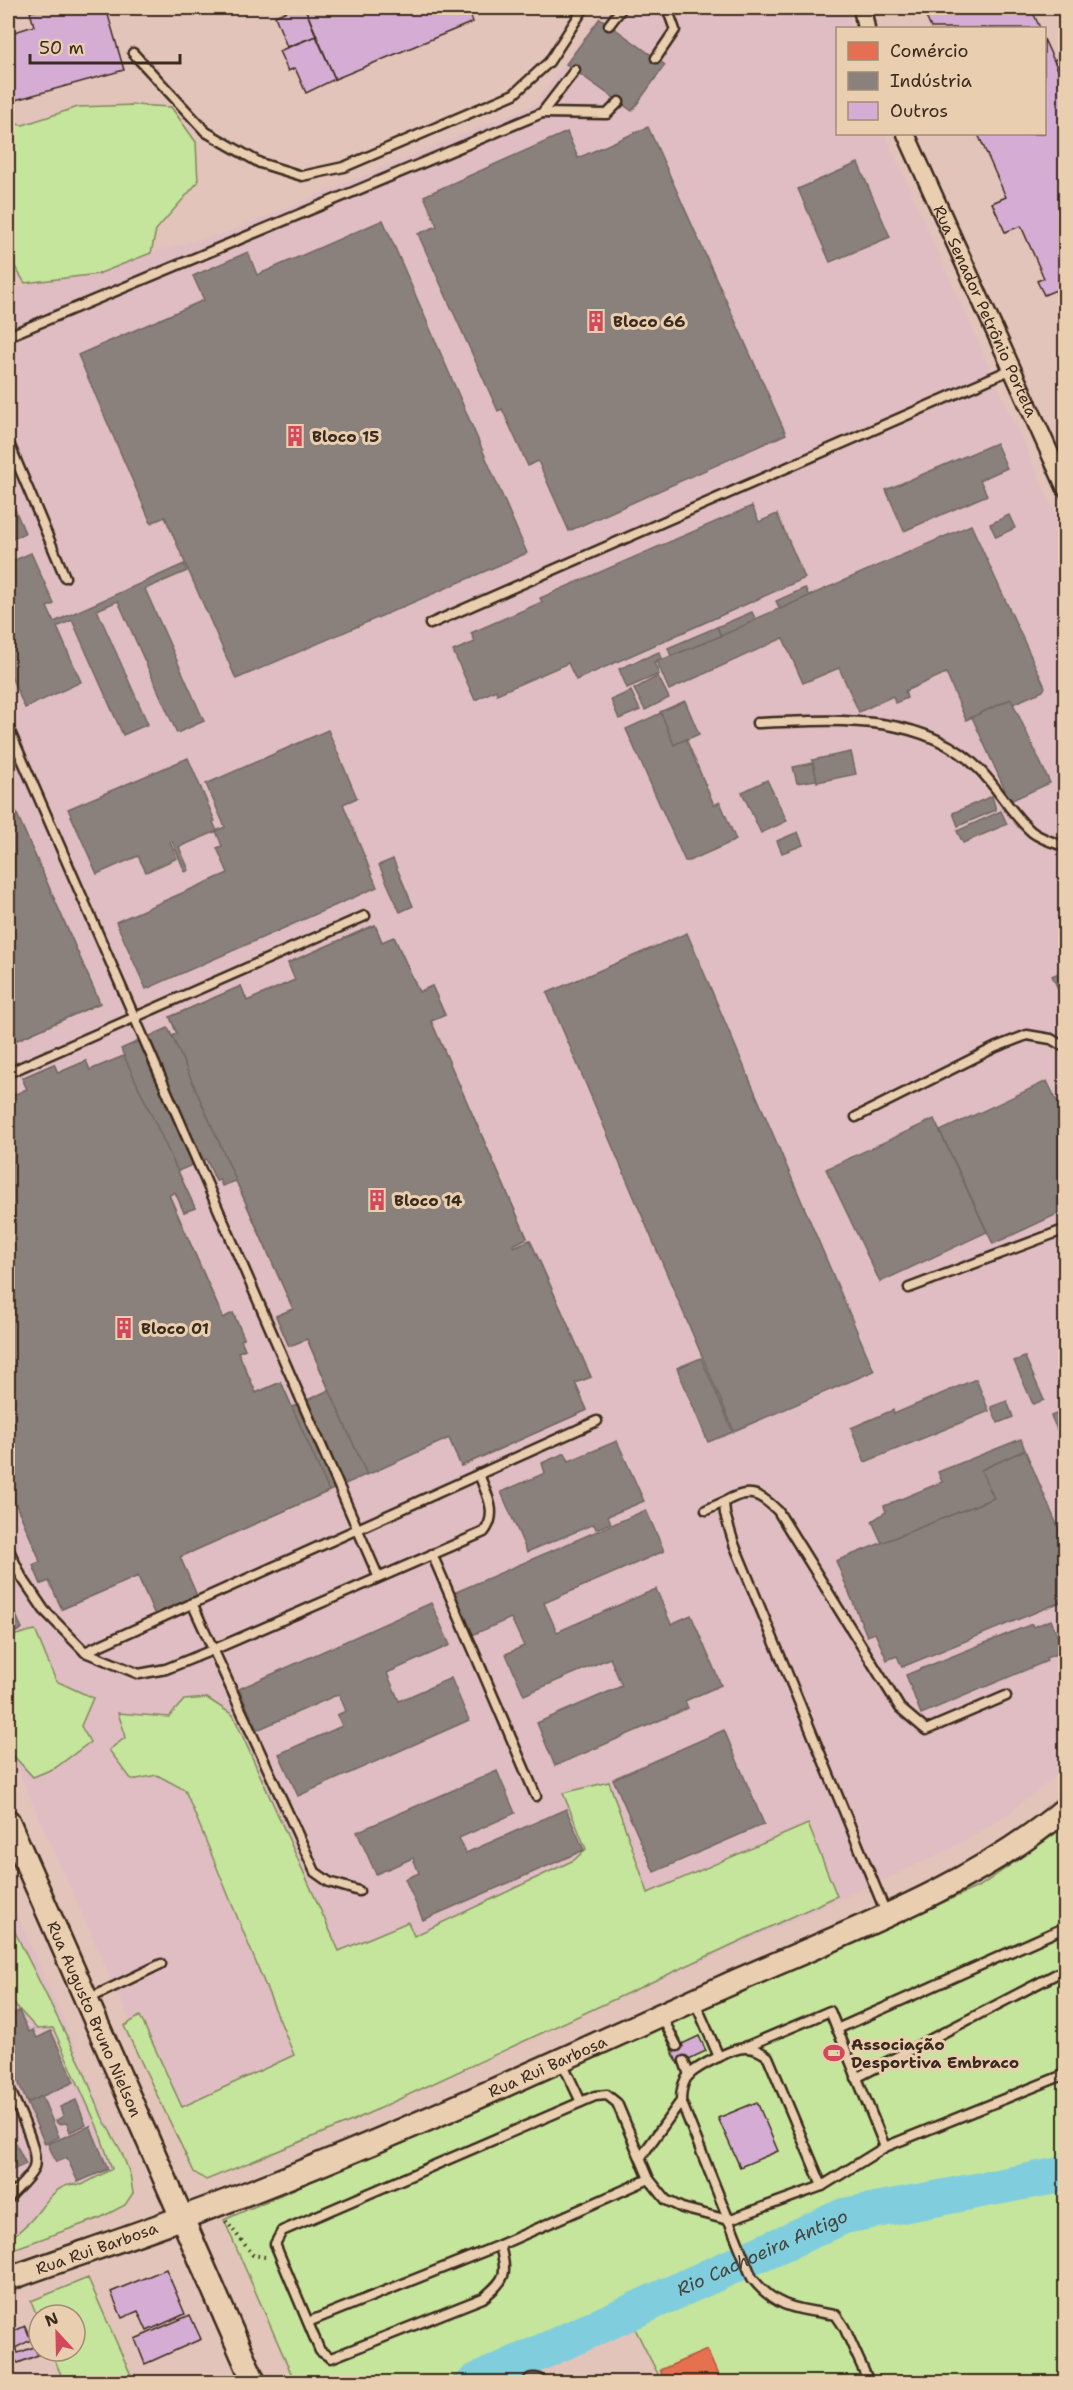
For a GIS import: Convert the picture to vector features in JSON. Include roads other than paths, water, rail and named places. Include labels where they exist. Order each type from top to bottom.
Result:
[{"type":"main road","name":"Rua Rui Barbosa","points":[[8,2279],[219,2204],[372,2143],[694,2000],[886,1914],[987,1863],[1036,1831],[1065,1808]]},
{"type":"main road","name":"Rua Augusto Bruno Nielson","points":[[8,1821],[254,2382]]},
{"type":"street","points":[[862,8],[866,27]]},
{"type":"street","name":"Rua Senador Petrônio Portela","points":[[906,135],[1065,489]]},
{"type":"lane","points":[[133,53],[206,132],[260,164],[302,176],[344,167],[514,94],[549,62],[584,8]]},
{"type":"lane","points":[[609,25],[622,8]]},
{"type":"lane","points":[[656,58],[675,30],[667,8]]},
{"type":"lane","points":[[542,113],[575,70]]},
{"type":"lane","points":[[8,336],[542,113],[607,114],[619,102]]},
{"type":"lane","points":[[430,624],[1012,369]]},
{"type":"lane","points":[[8,441],[65,577]]},
{"type":"lane","points":[[757,723],[844,720],[903,727],[951,747],[978,768],[1033,833],[1065,847]]},
{"type":"lane","points":[[8,727],[132,1017],[378,1576]]},
{"type":"lane","points":[[8,1073],[365,916]]},
{"type":"lane","points":[[856,1117],[996,1047],[1027,1035],[1051,1039],[1065,1048]]},
{"type":"lane","points":[[909,1288],[1065,1229]]},
{"type":"lane","points":[[85,1652],[597,1421]]},
{"type":"lane","points":[[8,1548],[21,1576],[44,1610],[85,1652],[140,1674],[166,1669],[484,1532],[492,1522],[492,1510],[479,1474]]},
{"type":"lane","points":[[706,1509],[738,1494],[756,1493],[778,1511],[900,1708],[916,1724],[926,1730],[1006,1696]]},
{"type":"lane","points":[[724,1502],[725,1514],[734,1544],[886,1914]]},
{"type":"lane","points":[[432,1554],[536,1796]]},
{"type":"lane","points":[[192,1603],[315,1872],[329,1882],[359,1891]]},
{"type":"lane","points":[[837,2030],[1065,1927]]},
{"type":"lane","points":[[86,2000],[161,1964]]},
{"type":"lane","points":[[856,2078],[1065,1969]]},
{"type":"lane","points":[[694,2000],[719,2057]]},
{"type":"lane","points":[[869,2382],[836,2315],[787,2307],[762,2291],[752,2278],[681,2101],[681,2092],[689,2075],[719,2057],[830,2011],[885,2147]]},
{"type":"lane","points":[[661,2014],[677,2046]]},
{"type":"lane","points":[[745,2047],[760,2051],[768,2057],[822,2186]]},
{"type":"lane","points":[[560,2059],[581,2102]]},
{"type":"lane","points":[[684,2061],[689,2075]]},
{"type":"lane","points":[[500,2245],[506,2268],[502,2281],[483,2298],[332,2358],[320,2350],[275,2244],[282,2231],[595,2096],[607,2095],[617,2103],[649,2179],[666,2200],[682,2208],[728,2220],[822,2186],[885,2147],[1065,2074]]},
{"type":"lane","points":[[8,2085],[34,2149],[35,2162],[32,2172],[8,2199]]},
{"type":"lane","points":[[641,2157],[681,2101]]},
{"type":"lane","points":[[308,2322],[500,2245],[649,2179]]},
{"type":"waterway","name":"Rio Cachoeira Antigo","points":[[475,2382],[844,2216],[1066,2174]]},
{"type":"place","name":"Bloco 66","points":[[596,321]]},
{"type":"place","name":"Bloco 15","points":[[295,436]]},
{"type":"place","name":"Bloco 14","points":[[377,1200]]},
{"type":"place","name":"Bloco 01","points":[[124,1328]]},
{"type":"place","name":"Associação Desportiva Embraco","points":[[834,2053]]}]
